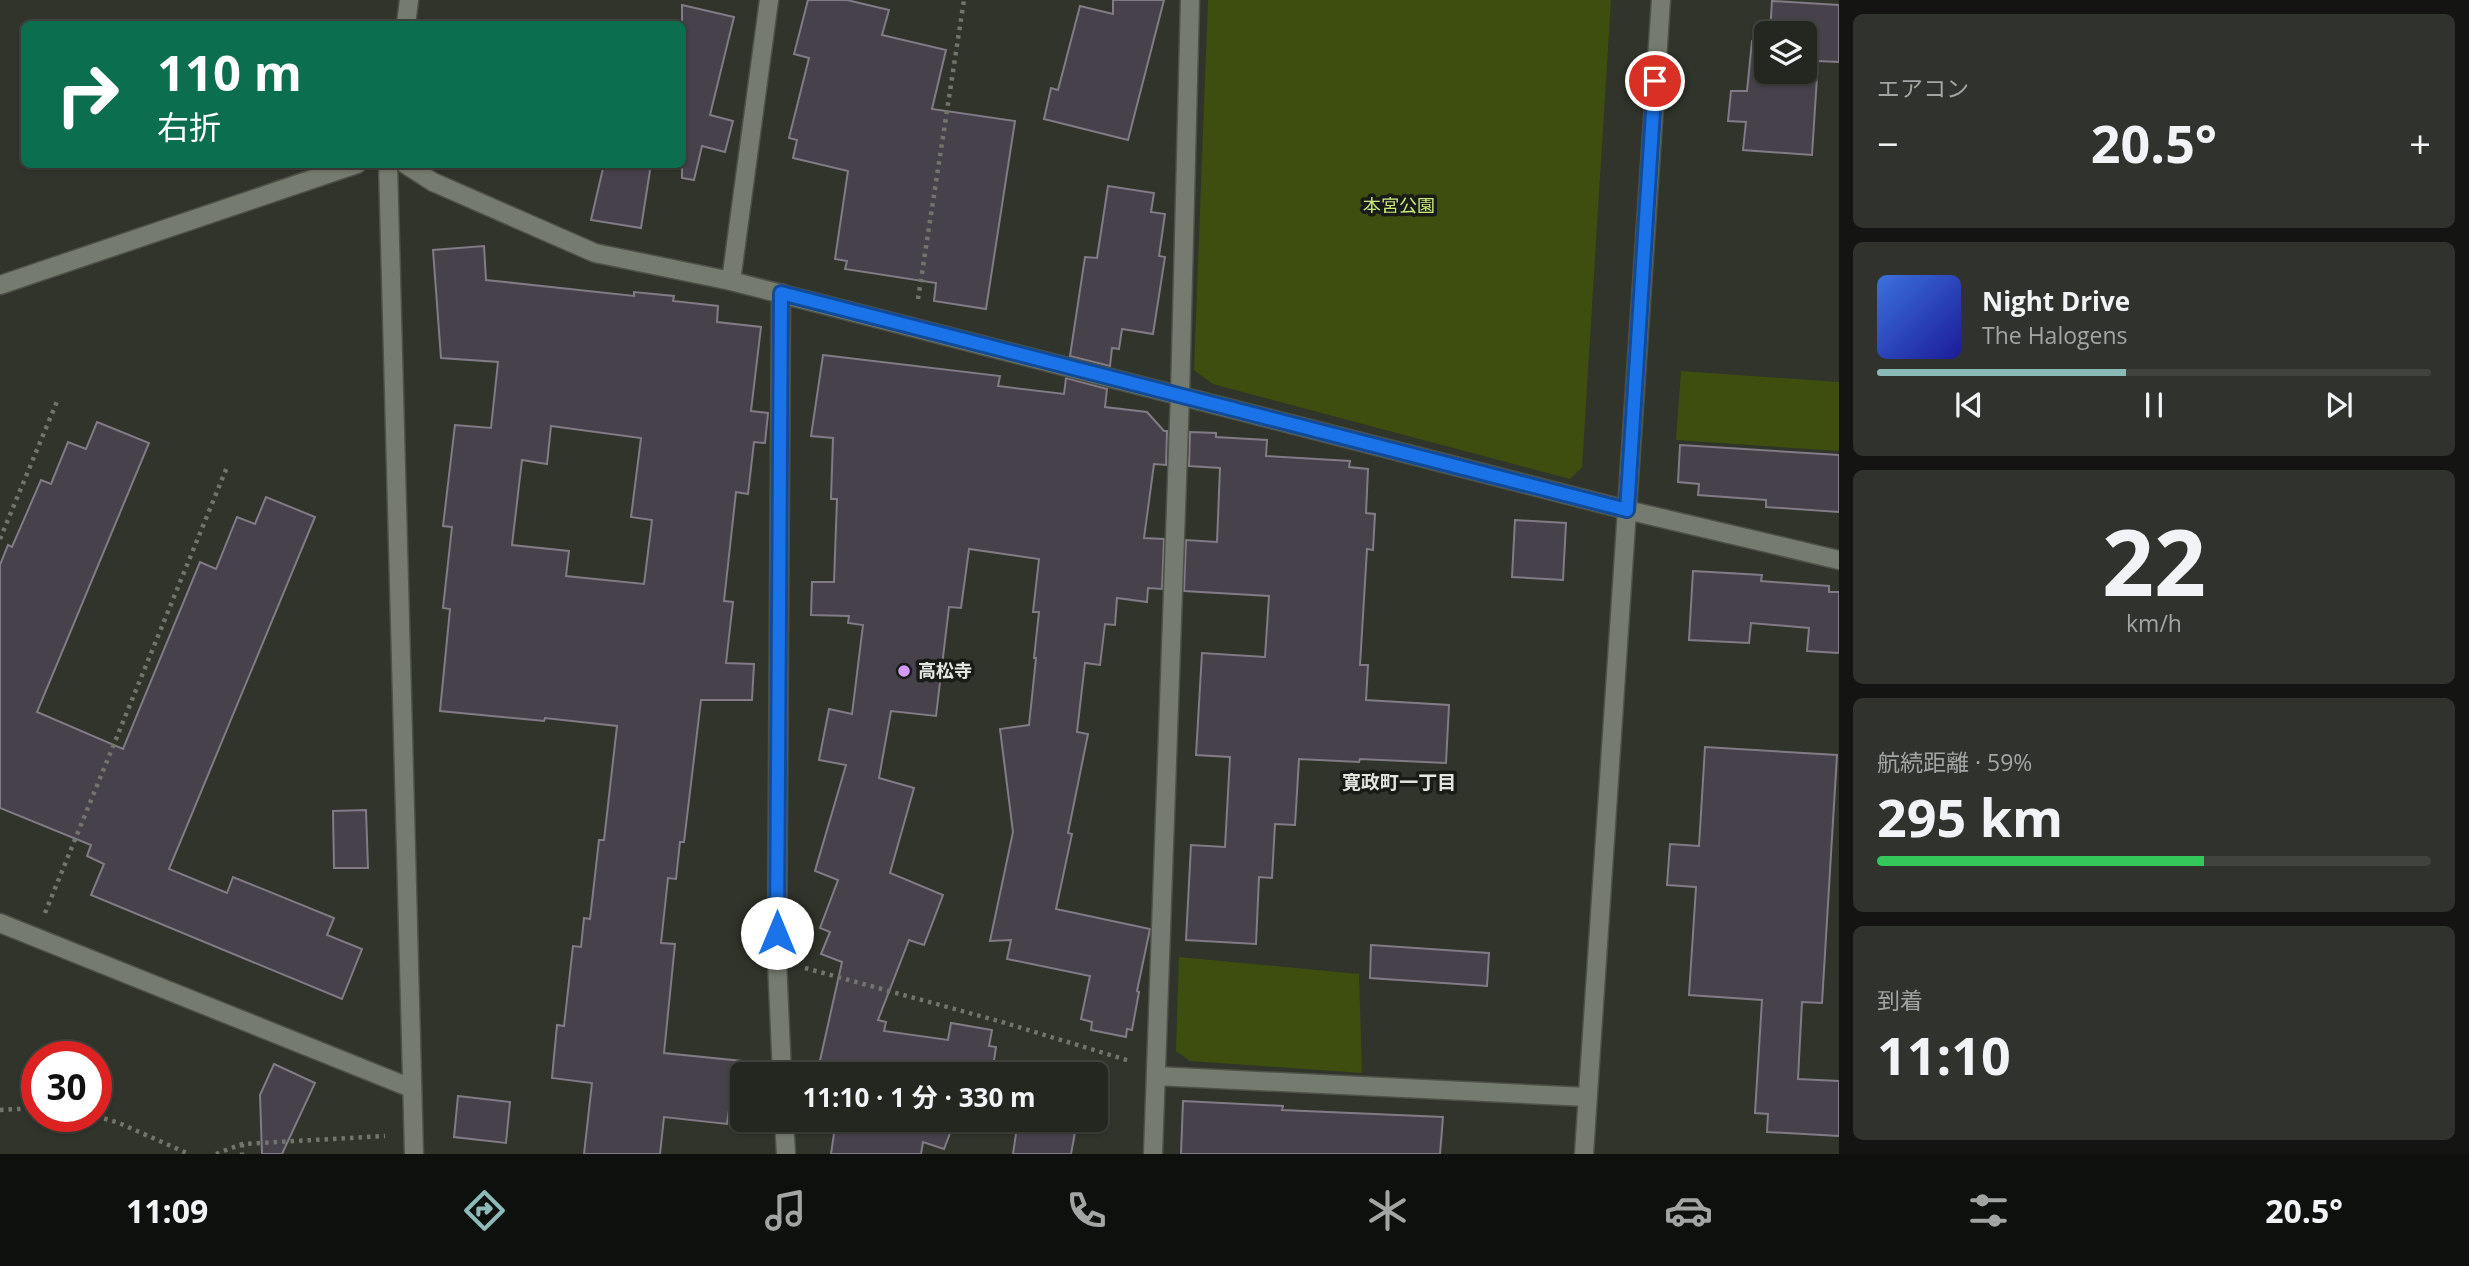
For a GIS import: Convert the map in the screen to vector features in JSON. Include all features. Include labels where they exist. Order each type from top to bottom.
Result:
[{"type":"street","points":[[406,21],[409,0]]},
{"type":"street","points":[[731,281],[769,0]]},
{"type":"street","points":[[1153,1154],[1180,395],[1190,0]]},
{"type":"street","points":[[1584,1154],[1661,0]]},
{"type":"street","points":[[0,285],[345,168]]},
{"type":"street","points":[[388,168],[414,1154]]},
{"type":"street","points":[[411,168],[433,182],[596,253],[781,293],[1627,510],[1839,560]]},
{"type":"street","points":[[781,293],[777,961],[781,1062]]},
{"type":"street","points":[[0,923],[411,1088]]},
{"type":"street","points":[[1156,1073],[1587,1097]]},
{"type":"street","points":[[785,1132],[786,1154]]},
{"type":"path","points":[[914,327],[964,0]]},
{"type":"path","points":[[0,539],[58,399]]},
{"type":"path","points":[[35,937],[227,467]]},
{"type":"path","points":[[777,961],[1002,1022],[1156,1073]]},
{"type":"path","points":[[0,1110],[21,1109]]},
{"type":"path","points":[[112,1121],[188,1154]]},
{"type":"path","points":[[216,1154],[242,1144],[413,1135]]},
{"type":"path","points":[[242,1144],[242,1154]]},
{"type":"green space","name":"本宮公園","points":[[1208,0],[1611,0],[1582,467],[1570,479],[1213,384],[1194,370]]},
{"type":"green space","points":[[1681,371],[1839,382],[1839,451],[1676,440]]},
{"type":"green space","points":[[1179,957],[1359,974],[1362,1073],[1190,1061],[1176,1051]]},
{"type":"building","points":[[808,0],[847,0],[889,10],[882,35],[946,50],[932,109],[1015,121],[986,309],[934,301],[936,283],[845,269],[847,261],[835,259],[848,171],[793,158],[797,140],[789,138],[809,58],[794,54]]},
{"type":"building","points":[[1113,0],[1164,0],[1128,140],[1044,119],[1051,88],[1058,90],[1080,6],[1113,14]]},
{"type":"building","points":[[1772,1],[1839,5],[1839,62],[1818,61],[1817,77],[1817,21],[1771,21]]},
{"type":"building","points":[[682,5],[734,17],[710,115],[733,121],[725,152],[702,146],[694,180],[682,178],[682,168],[686,168],[686,21],[682,21]]},
{"type":"building","points":[[1752,41],[1754,84],[1817,84],[1812,155],[1743,150],[1746,122],[1728,121],[1731,91],[1747,91]]},
{"type":"building","points":[[603,168],[650,168],[641,228],[591,220]]},
{"type":"building","points":[[1108,186],[1154,193],[1151,212],[1165,214],[1159,256],[1165,257],[1153,334],[1122,329],[1119,349],[1112,348],[1110,366],[1070,356],[1085,257],[1097,258]]},
{"type":"building","points":[[484,246],[486,280],[634,296],[634,292],[674,296],[673,301],[718,306],[717,322],[761,327],[751,411],[768,413],[765,443],[754,442],[748,494],[736,492],[724,601],[733,602],[726,663],[754,664],[752,700],[701,700],[684,842],[680,842],[676,879],[668,878],[661,943],[675,944],[664,1053],[742,1062],[730,1062],[727,1124],[664,1117],[660,1154],[584,1154],[592,1083],[552,1078],[557,1025],[564,1026],[573,946],[581,947],[584,918],[590,919],[599,840],[604,840],[617,726],[440,711],[450,609],[443,608],[452,527],[443,526],[455,425],[491,428],[498,362],[441,358],[433,250]],"holes":[[[551,426],[641,438],[631,517],[652,520],[644,584],[566,576],[569,551],[512,545],[522,460],[547,464]]]},
{"type":"building","points":[[823,355],[1000,376],[998,386],[1064,394],[1066,378],[1107,389],[1105,407],[1147,412],[1167,431],[1166,465],[1154,464],[1144,538],[1164,539],[1162,589],[1148,588],[1147,602],[1117,598],[1115,625],[1105,624],[1100,665],[1085,663],[1077,732],[1088,734],[1068,833],[1072,834],[1056,909],[1150,929],[1132,1030],[1127,1029],[1126,1037],[1091,1030],[1092,1022],[1081,1019],[1090,976],[1007,959],[1011,940],[990,941],[1013,832],[1000,729],[1029,725],[1039,612],[1033,612],[1039,559],[969,549],[961,608],[949,607],[936,716],[891,711],[879,778],[914,788],[890,873],[943,895],[924,945],[909,940],[878,1020],[886,1022],[884,1031],[948,1040],[951,1023],[992,1030],[989,1046],[996,1047],[994,1062],[820,1062],[842,962],[821,954],[830,932],[820,928],[838,880],[815,871],[846,765],[819,760],[829,709],[852,714],[863,625],[848,623],[849,616],[811,615],[812,582],[834,582],[837,499],[831,499],[833,438],[811,436]]},
{"type":"building","points":[[97,422],[149,443],[37,712],[123,749],[200,562],[216,569],[237,517],[255,524],[266,497],[315,517],[169,869],[227,893],[233,877],[334,918],[327,935],[362,949],[342,999],[91,895],[104,864],[87,856],[91,845],[0,808],[0,565],[8,545],[12,547],[41,480],[51,484],[68,442],[86,449]]},
{"type":"building","points":[[1190,432],[1216,433],[1216,437],[1267,440],[1266,456],[1350,461],[1349,467],[1368,469],[1366,513],[1375,514],[1373,550],[1367,549],[1360,665],[1368,665],[1366,700],[1449,705],[1446,763],[1299,759],[1295,825],[1275,824],[1272,878],[1259,877],[1256,944],[1186,940],[1191,845],[1225,847],[1230,757],[1196,755],[1202,653],[1265,657],[1269,596],[1184,591],[1186,540],[1217,542],[1220,468],[1189,466]]},
{"type":"building","points":[[1680,445],[1839,455],[1839,512],[1766,507],[1766,500],[1698,495],[1699,484],[1678,482]]},
{"type":"building","points":[[1515,520],[1566,523],[1563,580],[1512,577]]},
{"type":"building","points":[[1693,571],[1762,575],[1761,581],[1829,586],[1829,592],[1839,592],[1839,653],[1807,651],[1809,628],[1751,623],[1749,643],[1689,640]]},
{"type":"building","points":[[1705,747],[1837,755],[1822,1003],[1802,1002],[1798,1079],[1839,1081],[1839,1136],[1767,1132],[1768,1114],[1755,1113],[1762,1000],[1689,995],[1696,887],[1667,885],[1670,844],[1699,846]]},
{"type":"building","points":[[366,810],[368,868],[334,868],[333,811]]},
{"type":"building","points":[[1371,945],[1489,953],[1487,986],[1370,978]]},
{"type":"building","points":[[274,1064],[315,1083],[282,1154],[262,1154],[260,1095]]},
{"type":"building","points":[[458,1096],[510,1102],[506,1143],[454,1137]]},
{"type":"building","points":[[1183,1101],[1283,1106],[1282,1110],[1443,1117],[1440,1154],[1181,1154]]},
{"type":"building","points":[[834,1132],[951,1132],[944,1149],[923,1142],[921,1154],[831,1154]]},
{"type":"building","points":[[1016,1132],[1075,1132],[1071,1154],[1013,1154]]},
{"type":"place","name":"高松寺","points":[[904,671]]},
{"type":"district","name":"寛政町一丁目","points":[[1399,782]]},
{"type":"route","points":[[777,933],[781,293],[1627,510],[1655,81]]}]
